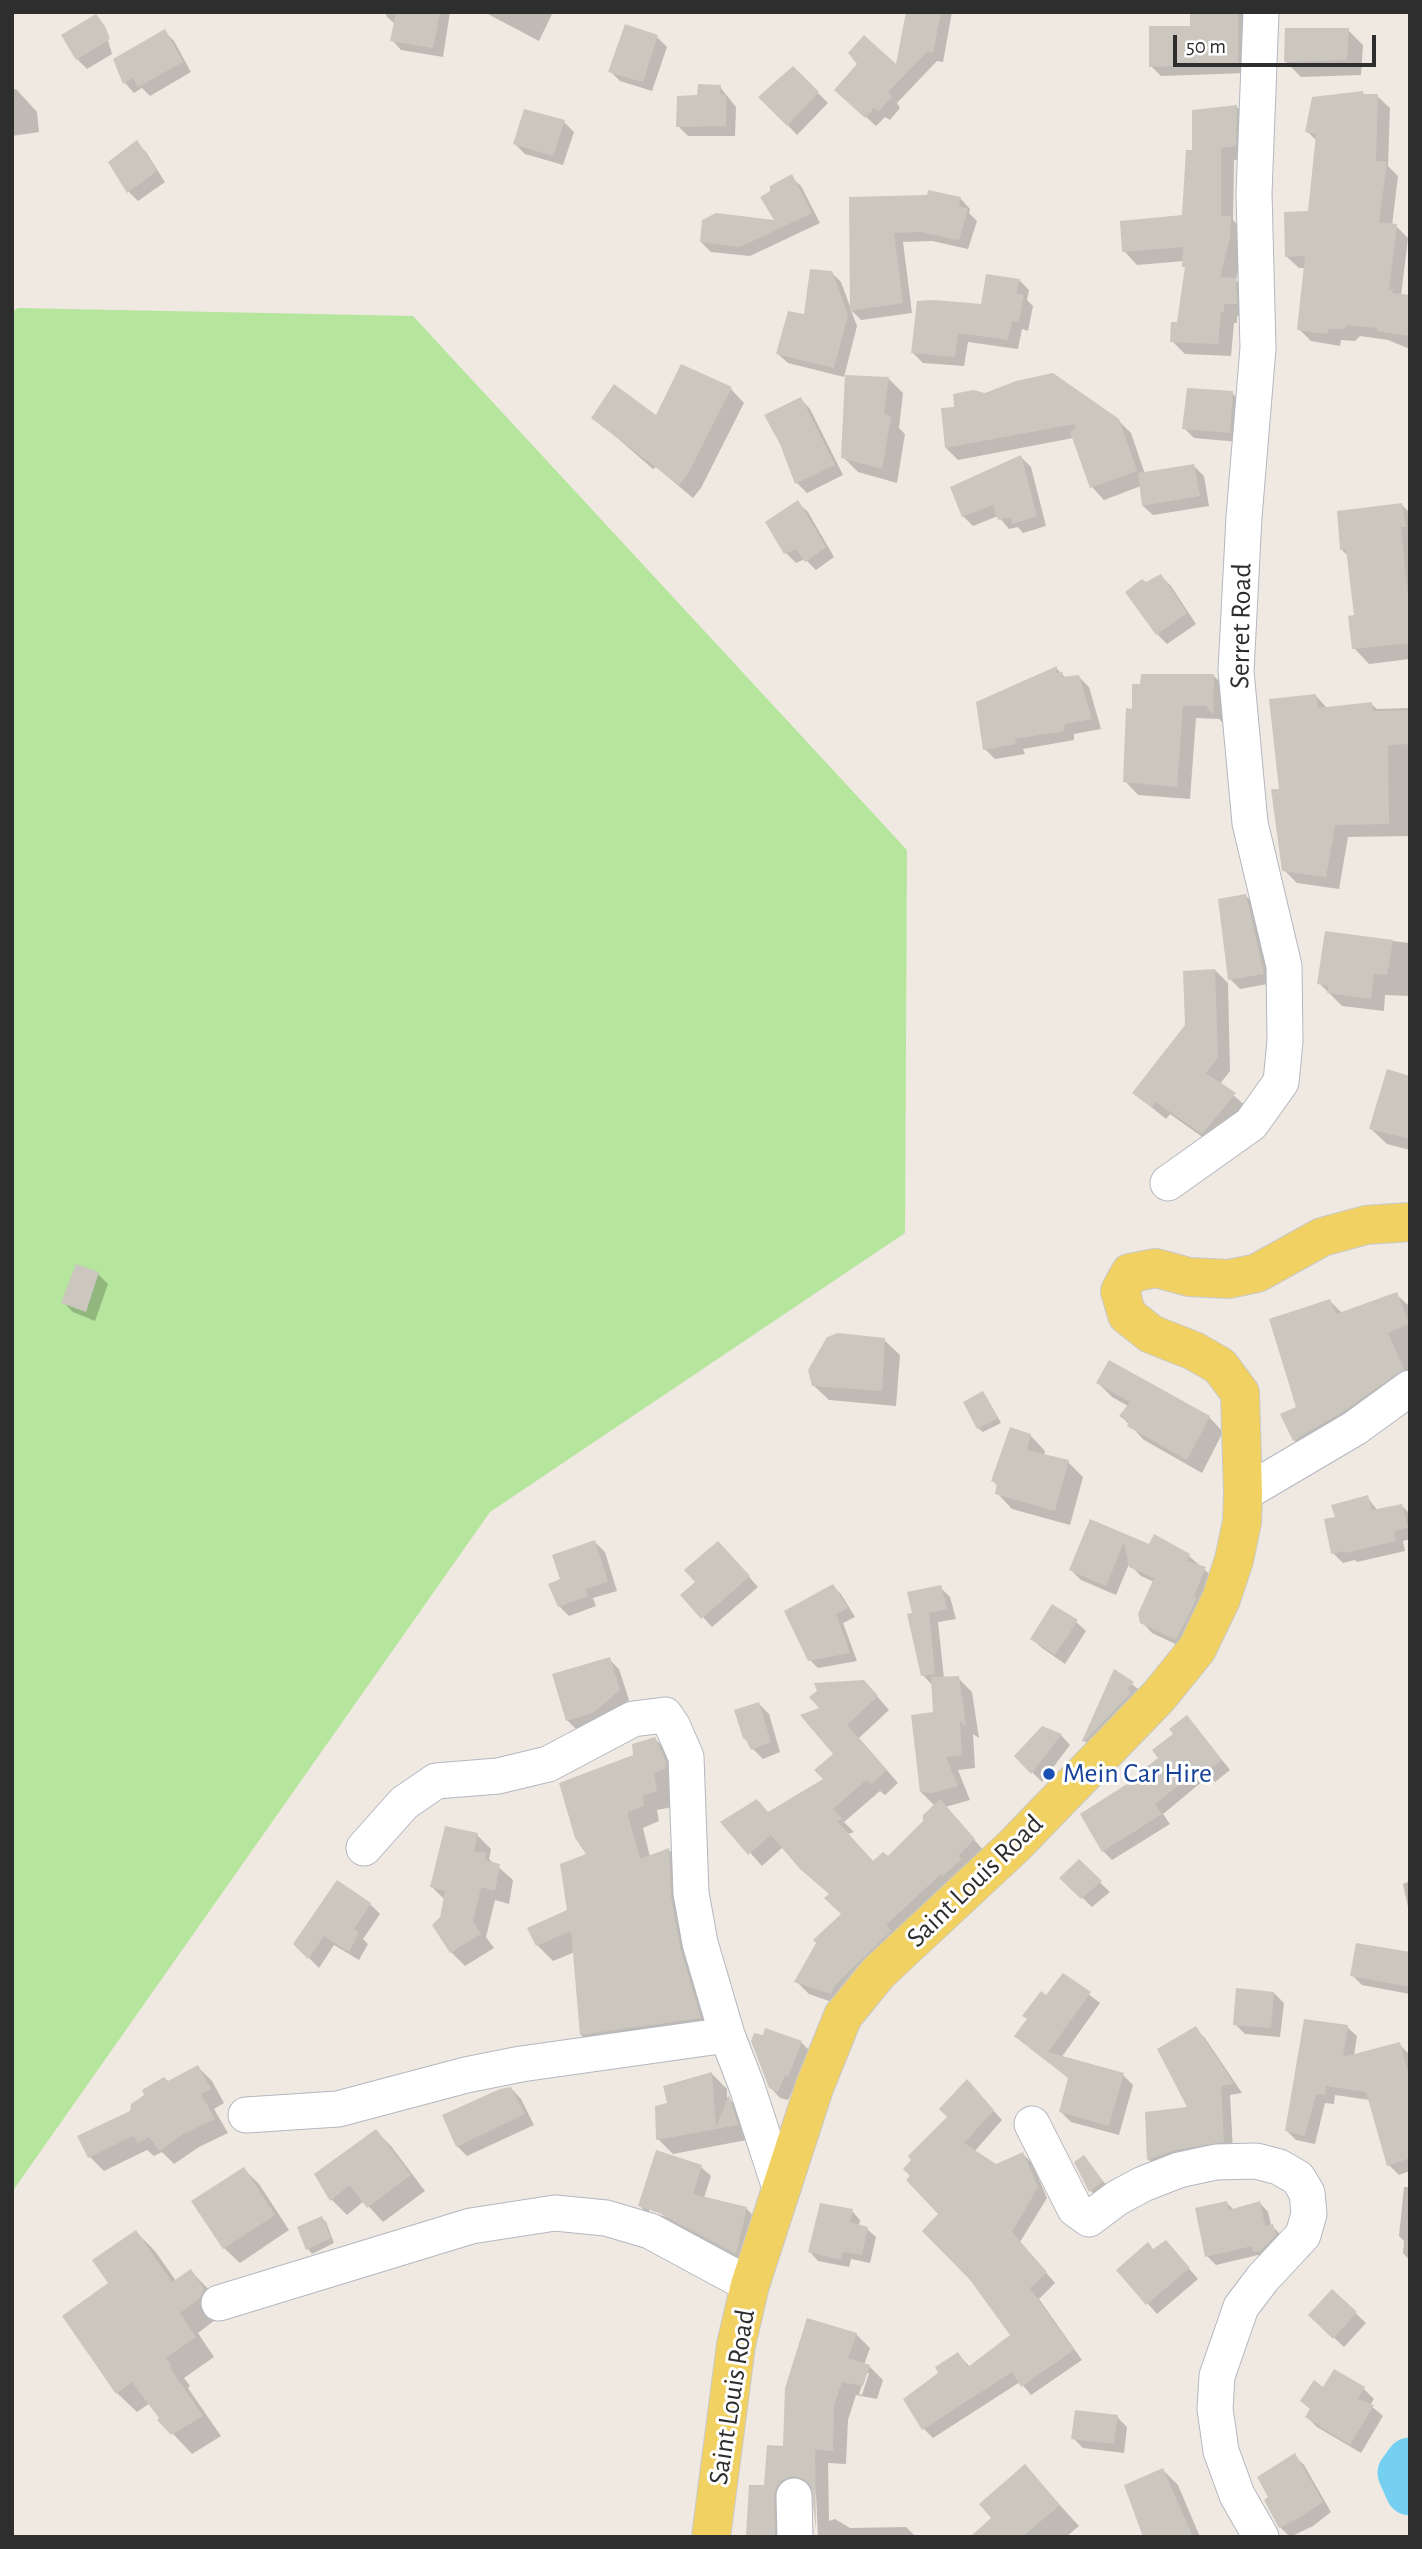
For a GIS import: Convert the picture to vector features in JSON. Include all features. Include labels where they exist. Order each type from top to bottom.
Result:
[{"type":"main road","name":"Saint Louis Road","points":[[711,2537],[736,2345],[750,2285],[814,2088],[843,2016],[878,1973],[1014,1846],[1159,1696],[1197,1649],[1221,1599],[1234,1560],[1242,1522],[1241,1393],[1220,1366],[1194,1350],[1151,1334],[1127,1315],[1120,1291],[1130,1273],[1156,1268],[1189,1277],[1229,1279],[1257,1272],[1322,1237],[1366,1225],[1410,1222]]},
{"type":"street","name":"Serret Road","points":[[1168,1183],[1251,1124],[1281,1082],[1285,1041],[1284,966],[1250,823],[1236,671],[1244,517],[1257,361],[1254,193],[1261,12]]},
{"type":"street","points":[[1243,1494],[1355,1428],[1410,1388]]},
{"type":"street","points":[[364,1848],[404,1803],[436,1780],[498,1776],[548,1764],[633,1719],[665,1715],[686,1757],[691,1893],[700,1943],[727,2035],[780,2188]]},
{"type":"street","points":[[246,2115],[338,2109],[510,2066],[727,2035]]},
{"type":"street","points":[[1032,2124],[1075,2209],[1089,2219],[1117,2198],[1143,2184],[1179,2170],[1216,2162],[1256,2161],[1279,2167],[1298,2178],[1307,2193],[1309,2214],[1303,2235],[1263,2278],[1241,2307],[1217,2376],[1215,2409],[1221,2451],[1237,2495],[1261,2537]]},
{"type":"street","points":[[219,2303],[471,2225],[555,2213],[606,2218],[650,2231],[750,2285]]},
{"type":"street","points":[[794,2496],[795,2537]]},
{"type":"green space","points":[[18,308],[413,316],[907,850],[905,1233],[490,1512],[12,2192],[12,312]]},
{"type":"building","points":[[396,12],[440,12],[433,48],[390,41]]},
{"type":"building","points":[[906,12],[941,12],[933,53],[927,52],[888,92],[892,97],[879,111],[874,108],[865,118],[834,90],[857,64],[848,53],[864,35],[896,64]]},
{"type":"building","points":[[1190,12],[1238,12],[1238,64],[1149,67],[1149,26],[1190,26]]},
{"type":"building","points":[[96,14],[110,39],[76,60],[61,35]]},
{"type":"building","points":[[625,24],[658,35],[643,82],[608,72]]},
{"type":"building","points":[[1285,28],[1349,28],[1347,60],[1284,62]]},
{"type":"building","points":[[165,29],[183,62],[138,87],[133,78],[123,84],[113,59]]},
{"type":"building","points":[[793,66],[819,92],[787,126],[758,97]]},
{"type":"building","points":[[698,84],[721,85],[720,94],[726,95],[726,126],[676,127],[677,96],[697,95]]},
{"type":"building","points":[[1363,91],[1363,94],[1378,94],[1376,161],[1387,162],[1379,222],[1397,224],[1389,289],[1393,289],[1392,293],[1410,295],[1410,336],[1377,331],[1377,328],[1347,325],[1343,329],[1329,329],[1327,334],[1297,330],[1305,256],[1285,257],[1284,212],[1308,211],[1316,134],[1305,132],[1312,97]]},
{"type":"building","points":[[1237,105],[1236,146],[1221,148],[1221,216],[1231,216],[1230,237],[1220,277],[1236,278],[1237,304],[1224,304],[1218,344],[1170,342],[1171,322],[1177,322],[1185,267],[1182,267],[1183,247],[1122,252],[1120,221],[1182,215],[1186,150],[1192,150],[1192,110]]},
{"type":"building","points":[[524,109],[565,120],[553,156],[513,144]]},
{"type":"building","points":[[137,140],[157,171],[127,193],[108,162]]},
{"type":"building","points":[[792,174],[812,213],[740,247],[700,242],[702,220],[716,213],[774,220],[760,197],[770,191],[770,186]]},
{"type":"building","points":[[928,190],[961,197],[959,206],[968,209],[959,240],[920,232],[894,233],[903,303],[850,311],[849,197],[927,195]]},
{"type":"building","points":[[810,269],[832,271],[848,315],[834,368],[776,354],[788,311],[804,314]]},
{"type":"building","points":[[986,274],[1020,279],[1016,293],[1024,295],[1019,322],[1012,321],[1008,340],[958,333],[955,357],[911,353],[917,301],[981,304]]},
{"type":"building","points":[[681,364],[732,387],[688,474],[679,485],[591,418],[614,384],[656,415]]},
{"type":"building","points":[[1053,373],[1119,419],[1137,471],[1090,488],[1070,432],[1076,429],[1074,424],[945,448],[941,408],[954,407],[953,394],[973,390],[985,393],[1016,381]]},
{"type":"building","points":[[845,375],[889,377],[884,413],[891,417],[882,469],[841,458]]},
{"type":"building","points":[[1187,388],[1233,391],[1230,433],[1182,429]]},
{"type":"building","points":[[801,397],[835,465],[795,484],[780,444],[764,415]]},
{"type":"building","points":[[1021,455],[1037,516],[1012,524],[1011,517],[998,520],[993,505],[962,517],[950,487]]},
{"type":"building","points":[[1194,464],[1200,496],[1142,506],[1138,473]]},
{"type":"building","points":[[798,500],[826,547],[805,562],[796,549],[784,554],[765,522]]},
{"type":"building","points":[[1402,503],[1406,527],[1401,527],[1410,643],[1352,649],[1348,616],[1354,615],[1346,549],[1340,550],[1337,511]]},
{"type":"building","points":[[1161,574],[1187,613],[1156,635],[1125,592],[1142,579],[1146,582]]},
{"type":"building","points":[[1057,666],[1056,673],[1063,672],[1062,677],[1079,675],[1092,719],[1065,724],[1064,731],[1015,739],[1016,744],[983,750],[976,702]]},
{"type":"building","points":[[1141,674],[1214,674],[1213,715],[1206,706],[1183,706],[1177,787],[1123,782],[1126,708],[1132,709],[1132,684],[1140,684]]},
{"type":"building","points":[[1316,694],[1318,708],[1372,702],[1373,711],[1410,710],[1410,744],[1388,745],[1389,824],[1335,825],[1326,877],[1282,871],[1271,789],[1279,789],[1269,699]]},
{"type":"building","points":[[1246,894],[1264,974],[1228,980],[1218,899]]},
{"type":"building","points":[[1325,931],[1393,940],[1387,975],[1374,974],[1371,999],[1327,993],[1329,986],[1317,984]]},
{"type":"building","points":[[1215,969],[1218,1057],[1206,1073],[1236,1093],[1202,1134],[1156,1102],[1152,1108],[1132,1093],[1185,1025],[1183,971]]},
{"type":"building","points":[[1387,1069],[1410,1076],[1410,1139],[1369,1129]]},
{"type":"building","points":[[76,1264],[99,1272],[86,1312],[61,1303]]},
{"type":"building","points":[[1397,1292],[1409,1324],[1388,1333],[1404,1369],[1344,1411],[1293,1441],[1280,1414],[1296,1407],[1269,1319],[1330,1299],[1336,1314]]},
{"type":"building","points":[[838,1333],[885,1338],[882,1391],[812,1386],[808,1370],[827,1337]]},
{"type":"building","points":[[1109,1360],[1210,1416],[1187,1460],[1127,1426],[1129,1422],[1119,1416],[1130,1402],[1096,1383]]},
{"type":"building","points":[[983,1391],[998,1418],[977,1429],[963,1402]]},
{"type":"building","points":[[1010,1427],[1031,1434],[1027,1450],[1069,1460],[1055,1511],[995,1494],[997,1483],[991,1481]]},
{"type":"building","points":[[1368,1495],[1372,1510],[1402,1504],[1408,1528],[1394,1531],[1396,1541],[1331,1554],[1324,1519],[1335,1517],[1331,1505]]},
{"type":"building","points":[[1090,1519],[1149,1544],[1154,1534],[1190,1554],[1187,1561],[1206,1567],[1194,1596],[1197,1598],[1176,1640],[1140,1623],[1138,1614],[1154,1578],[1129,1567],[1124,1542],[1106,1586],[1069,1570]]},
{"type":"building","points":[[595,1540],[608,1582],[585,1589],[588,1596],[558,1607],[548,1584],[560,1579],[552,1555]]},
{"type":"building","points":[[718,1541],[750,1576],[701,1619],[680,1595],[695,1582],[684,1570]]},
{"type":"building","points":[[833,1584],[848,1608],[836,1614],[850,1653],[808,1661],[784,1611]]},
{"type":"building","points":[[941,1585],[947,1609],[929,1613],[935,1674],[921,1676],[907,1614],[912,1613],[907,1592]]},
{"type":"building","points":[[1052,1604],[1078,1620],[1055,1655],[1030,1639]]},
{"type":"building","points":[[610,1657],[620,1690],[593,1713],[566,1721],[552,1674]]},
{"type":"building","points":[[1114,1669],[1134,1682],[1128,1689],[1131,1693],[1084,1742],[1082,1741]]},
{"type":"building","points":[[959,1676],[966,1726],[960,1722],[962,1755],[946,1757],[958,1786],[932,1793],[920,1792],[911,1715],[933,1712],[931,1677]]},
{"type":"building","points":[[864,1680],[878,1696],[847,1725],[887,1770],[871,1784],[866,1780],[833,1809],[843,1819],[837,1821],[873,1861],[883,1852],[888,1856],[923,1821],[923,1815],[940,1799],[975,1839],[958,1856],[962,1859],[943,1876],[941,1874],[886,1925],[891,1931],[835,1985],[831,1994],[794,1982],[816,1943],[813,1940],[841,1914],[824,1898],[829,1894],[800,1869],[771,1835],[748,1855],[720,1822],[757,1799],[768,1812],[823,1779],[814,1770],[833,1754],[800,1715],[819,1708],[809,1697],[817,1691],[814,1683]]},
{"type":"building","points":[[759,1702],[771,1742],[751,1750],[743,1738],[734,1710]]},
{"type":"building","points":[[1187,1715],[1222,1760],[1204,1774],[1200,1768],[1155,1804],[1162,1814],[1102,1852],[1080,1814],[1141,1775],[1139,1773],[1158,1758],[1152,1750],[1173,1734],[1169,1729]]},
{"type":"building","points":[[1042,1726],[1062,1734],[1031,1774],[1014,1756]]},
{"type":"building","points":[[655,1737],[666,1768],[654,1773],[657,1791],[643,1795],[644,1806],[628,1812],[628,1816],[640,1859],[669,1848],[671,1896],[680,1947],[701,2018],[580,2035],[571,1931],[536,1946],[527,1928],[567,1910],[560,1864],[586,1854],[575,1838],[559,1783],[633,1755],[632,1744]]},
{"type":"building","points":[[445,1826],[478,1833],[474,1851],[486,1853],[485,1860],[500,1864],[495,1891],[481,1887],[473,1921],[481,1934],[450,1953],[432,1925],[440,1917],[445,1891],[430,1887]]},
{"type":"building","points":[[1079,1859],[1102,1881],[1081,1899],[1059,1878]]},
{"type":"building","points":[[337,1880],[371,1903],[354,1929],[359,1933],[349,1952],[324,1936],[308,1959],[293,1944]]},
{"type":"building","points":[[1356,1943],[1410,1952],[1410,1987],[1350,1976]]},
{"type":"building","points":[[1063,1973],[1091,1992],[1048,2052],[1124,2073],[1109,2126],[1059,2112],[1068,2078],[1014,2036],[1027,2019],[1022,2016],[1041,1991],[1046,1995]]},
{"type":"building","points":[[1236,1988],[1274,1992],[1271,2028],[1233,2025]]},
{"type":"building","points":[[1304,2019],[1348,2025],[1343,2057],[1400,2042],[1410,2080],[1410,2158],[1387,2166],[1366,2092],[1326,2086],[1325,2095],[1316,2094],[1305,2136],[1285,2131]]},
{"type":"building","points":[[1196,2026],[1234,2084],[1221,2086],[1224,2142],[1175,2150],[1147,2160],[1145,2112],[1187,2107],[1157,2049]]},
{"type":"building","points":[[765,2028],[802,2041],[788,2077],[785,2075],[778,2092],[769,2088],[751,2041],[754,2033],[763,2035]]},
{"type":"building","points":[[198,2065],[211,2089],[201,2094],[215,2119],[185,2133],[159,2151],[149,2137],[138,2143],[133,2136],[88,2158],[77,2136],[130,2111],[131,2104],[144,2095],[142,2090],[164,2077],[168,2081]]},
{"type":"building","points":[[712,2072],[716,2127],[729,2095],[738,2125],[656,2140],[655,2106],[667,2103],[663,2086]]},
{"type":"building","points":[[967,2079],[994,2110],[964,2143],[996,2164],[1023,2152],[1038,2187],[1012,2232],[1047,2272],[1030,2288],[1074,2350],[1021,2387],[1012,2372],[922,2430],[903,2399],[938,2373],[935,2367],[958,2352],[968,2367],[1010,2335],[970,2280],[922,2231],[938,2214],[906,2180],[910,2176],[903,2169],[911,2160],[908,2156],[947,2117],[939,2109]]},
{"type":"building","points":[[511,2087],[525,2114],[456,2147],[442,2115],[500,2089]]},
{"type":"building","points":[[376,2129],[411,2175],[367,2208],[350,2185],[330,2201],[314,2174]]},
{"type":"building","points":[[656,2150],[702,2165],[693,2194],[747,2207],[736,2254],[659,2213],[638,2206]]},
{"type":"building","points":[[1084,2155],[1103,2181],[1089,2192],[1074,2162]]},
{"type":"building","points":[[244,2167],[275,2215],[223,2249],[191,2201]]},
{"type":"building","points":[[1227,2201],[1229,2210],[1260,2201],[1265,2226],[1273,2224],[1276,2235],[1260,2251],[1253,2252],[1252,2246],[1205,2257],[1195,2208]]},
{"type":"building","points":[[820,2203],[853,2209],[850,2222],[868,2227],[862,2255],[843,2252],[841,2260],[808,2252]]},
{"type":"building","points":[[322,2216],[331,2238],[306,2250],[297,2227]]},
{"type":"building","points":[[136,2230],[172,2282],[191,2269],[204,2289],[200,2298],[180,2313],[196,2337],[166,2358],[203,2416],[171,2435],[157,2420],[159,2418],[132,2382],[116,2394],[62,2316],[108,2283],[92,2260]]},
{"type":"building","points":[[1166,2240],[1190,2268],[1146,2305],[1116,2270],[1148,2242],[1153,2249]]},
{"type":"building","points":[[1332,2289],[1357,2312],[1333,2339],[1308,2315]]},
{"type":"building","points":[[807,2318],[857,2333],[848,2358],[870,2365],[863,2386],[842,2382],[834,2405],[833,2451],[815,2450],[816,2530],[811,2486],[804,2479],[793,2476],[783,2479],[776,2487],[775,2536],[746,2535],[749,2485],[764,2485],[767,2445],[783,2446],[785,2388]]},
{"type":"building","points":[[1334,2369],[1365,2387],[1358,2399],[1374,2405],[1350,2445],[1305,2417],[1310,2409],[1300,2401],[1314,2380],[1323,2387]]},
{"type":"building","points":[[1075,2410],[1118,2415],[1114,2444],[1071,2439]]},
{"type":"building","points":[[1295,2453],[1323,2502],[1279,2528],[1264,2500],[1268,2497],[1257,2477]]},
{"type":"building","points":[[1025,2464],[1060,2505],[1022,2537],[970,2537],[991,2518],[979,2504]]},
{"type":"building","points":[[1163,2468],[1193,2537],[1143,2537],[1124,2485]]},
{"type":"waterway","points":[[1410,2462],[1402,2473],[1410,2491]]},
{"type":"place","name":"Mein Car Hire","points":[[1049,1774]]}]
